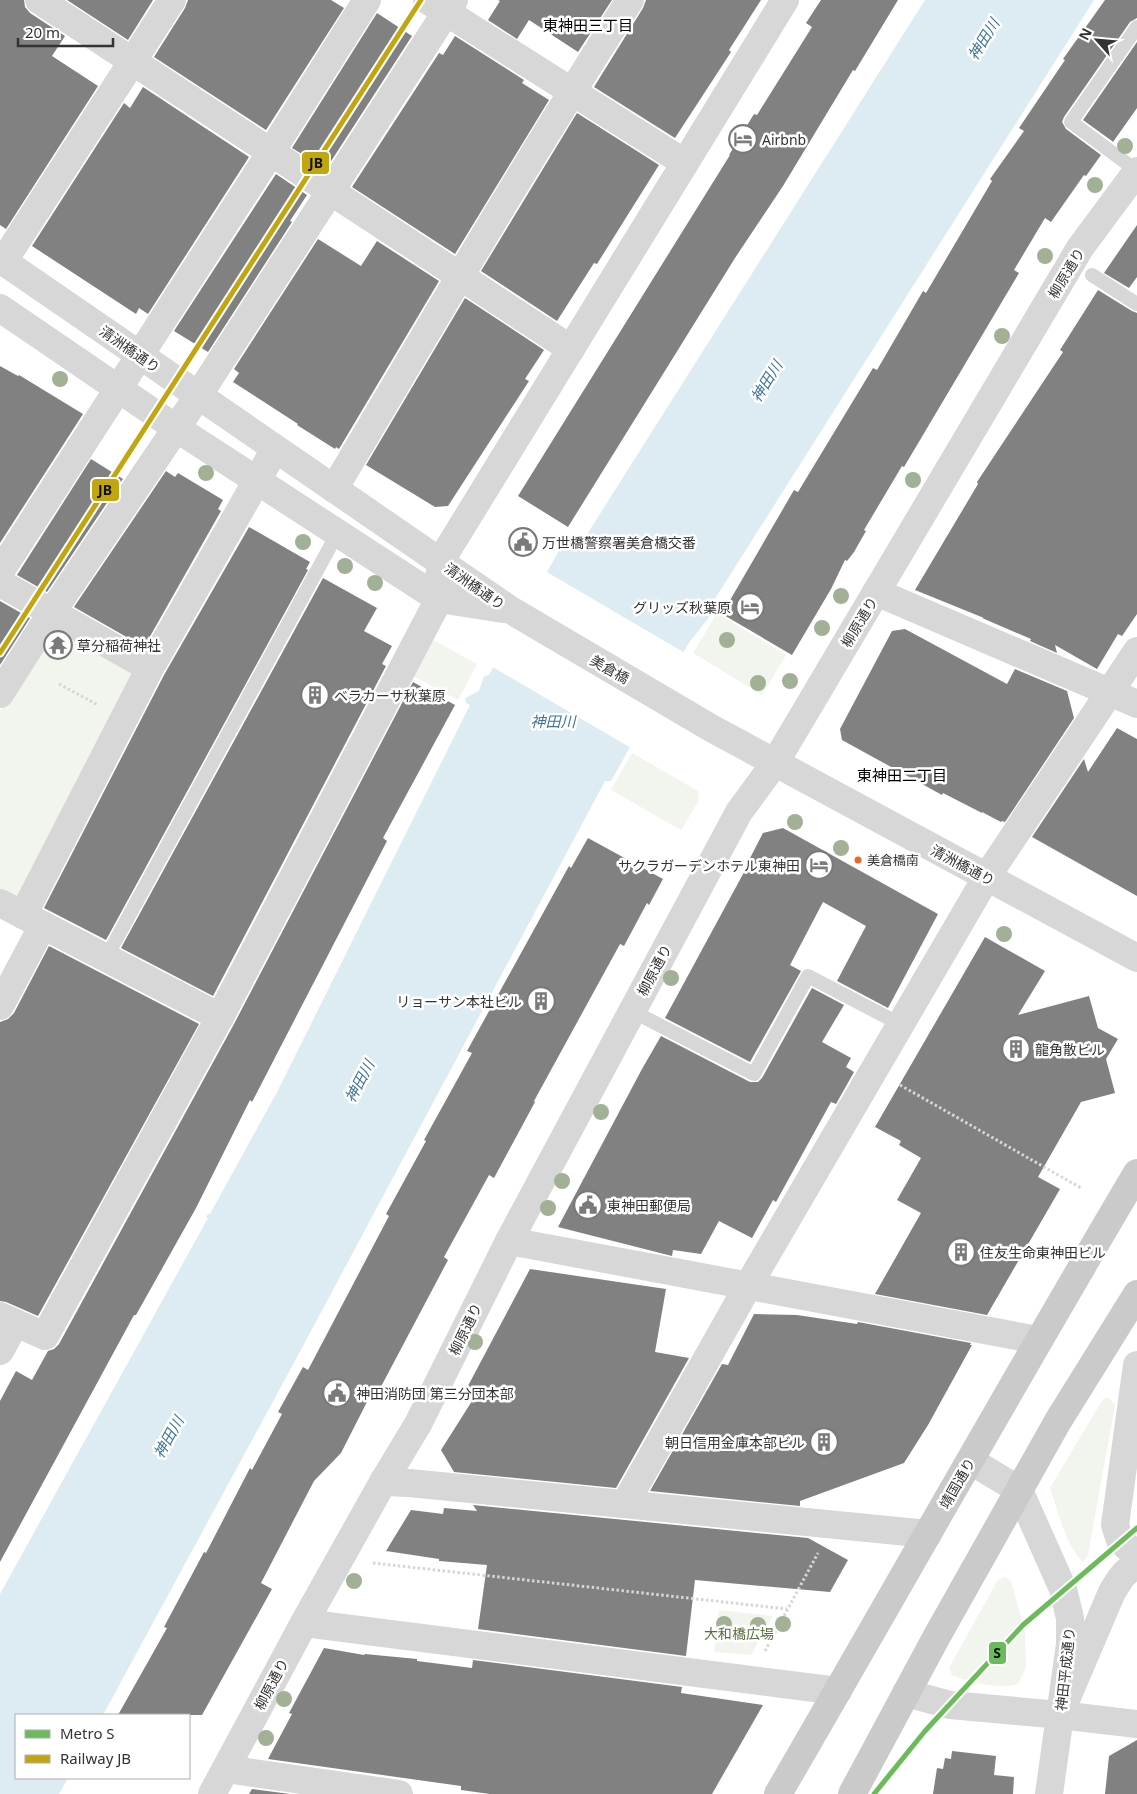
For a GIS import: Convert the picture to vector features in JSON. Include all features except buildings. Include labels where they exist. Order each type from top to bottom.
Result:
[{"type":"main road","name":"靖国通り","points":[[778,1794],[971,1461],[1038,1340],[1137,1173]]},
{"type":"main road","points":[[852,1794],[906,1693],[1058,1421],[1137,1294]]},
{"type":"street","points":[[39,0],[571,349]]},
{"type":"street","points":[[2,260],[172,0]]},
{"type":"street","points":[[0,572],[368,0]]},
{"type":"street","points":[[334,489],[571,91],[630,0]]},
{"type":"street","points":[[0,1351],[8,1320],[45,1336],[220,1017],[439,599],[440,562],[785,0]]},
{"type":"street","points":[[0,694],[52,612],[198,396],[330,191],[442,4],[571,91],[685,163]]},
{"type":"street","name":"柳原通り","points":[[212,1794],[304,1623],[383,1482],[418,1424],[509,1241],[739,812],[775,763],[1080,248],[1137,171]]},
{"type":"street","name":"清洲橋通り","points":[[2,260],[275,450],[510,610]]},
{"type":"street","name":"清洲橋通り","points":[[0,308],[117,389],[439,599],[510,610]]},
{"type":"street","points":[[0,1006],[22,914],[150,668],[275,450]]},
{"type":"street","points":[[0,583],[150,668]]},
{"type":"street","points":[[876,592],[1137,704]]},
{"type":"street","name":"美倉橋","points":[[510,610],[711,728]]},
{"type":"street","points":[[625,1504],[748,1286],[986,878],[1137,651]]},
{"type":"street","name":"清洲橋通り","points":[[711,728],[1137,958]]},
{"type":"street","points":[[22,914],[220,1017]]},
{"type":"street","points":[[509,1241],[1038,1340]]},
{"type":"street","points":[[1137,1364],[1116,1526],[1120,1540],[1137,1556]]},
{"type":"street","points":[[971,1461],[1019,1490]]},
{"type":"street","points":[[383,1482],[928,1534]]},
{"type":"street","name":"神田平成通り","points":[[1019,1490],[1063,1589],[1070,1618],[1070,1644],[1049,1794]]},
{"type":"street","points":[[1060,1715],[1112,1592],[1120,1578],[1128,1570],[1137,1566]]},
{"type":"street","points":[[304,1623],[838,1691]]},
{"type":"street","points":[[906,1693],[950,1705],[1137,1724]]},
{"type":"street","points":[[226,1769],[399,1794]]},
{"type":"lane","points":[[1137,27],[1071,122],[1137,171]]},
{"type":"lane","points":[[1092,275],[1137,304]]},
{"type":"lane","points":[[106,958],[337,534]]},
{"type":"lane","points":[[632,1011],[754,1074],[808,976],[900,1024]]},
{"type":"path","points":[[59,684],[98,704],[113,688],[135,698]]},
{"type":"path","points":[[874,1070],[1081,1188]]},
{"type":"path","points":[[749,1680],[833,1524]]},
{"type":"path","points":[[368,1562],[787,1609]]},
{"type":"green space","points":[[717,613],[786,655],[762,695],[693,653]]},
{"type":"green space","points":[[54,629],[135,673],[18,901],[0,892],[0,711]]},
{"type":"green space","points":[[433,640],[477,664],[458,700],[413,676]]},
{"type":"green space","points":[[632,753],[698,791],[699,800],[681,830],[611,790]]},
{"type":"green space","points":[[1109,1398],[1115,1405],[1088,1555],[1083,1562],[1071,1546],[1050,1488],[1103,1399]]},
{"type":"green space","points":[[1005,1577],[1011,1581],[1025,1631],[1026,1667],[1019,1683],[995,1686],[976,1683],[952,1675],[949,1668],[997,1581]]},
{"type":"green space","name":"大和橋広場","points":[[719,1610],[773,1616],[751,1655],[714,1652]]},
{"type":"water","name":"神田川","points":[[925,0],[1094,0],[706,613],[710,616],[688,644],[611,781],[605,781],[104,1714],[15,1714],[15,1779],[67,1779],[59,1794],[0,1794],[0,1594],[208,1218],[206,1217],[210,1214],[276,1094],[470,705],[466,703],[465,698],[479,691],[484,676],[489,675],[565,540],[579,547]]},
{"type":"pier","points":[[545,571],[685,653],[631,748],[491,666]]},
{"type":"metro line","name":"S","points":[[874,1794],[925,1731],[1023,1625],[1137,1528]]},
{"type":"rail line","name":"JB","points":[[0,653],[421,0]]},
{"type":"place","name":"Airbnb","points":[[743,139]]},
{"type":"place","name":"万世橋警察署美倉橋交番","points":[[523,542]]},
{"type":"place","name":"グリッズ秋葉原","points":[[750,607]]},
{"type":"place","name":"草分稲荷神社","points":[[58,645]]},
{"type":"place","name":"ベラカーサ秋葉原","points":[[315,695]]},
{"type":"place","name":"美倉橋南","points":[[858,860]]},
{"type":"place","name":"サクラガーデンホテル東神田","points":[[819,865]]},
{"type":"place","name":"リョーサン本社ビル","points":[[541,1001]]},
{"type":"place","name":"龍角散ビル","points":[[1016,1049]]},
{"type":"place","name":"東神田郵便局","points":[[588,1205]]},
{"type":"place","name":"住友生命東神田ビル","points":[[961,1252]]},
{"type":"place","name":"神田消防団 第三分団本部","points":[[337,1393]]},
{"type":"place","name":"朝日信用金庫本部ビル","points":[[824,1442]]},
{"type":"district","name":"東神田三丁目","points":[[588,25]]},
{"type":"district","name":"東神田二丁目","points":[[902,775]]}]
